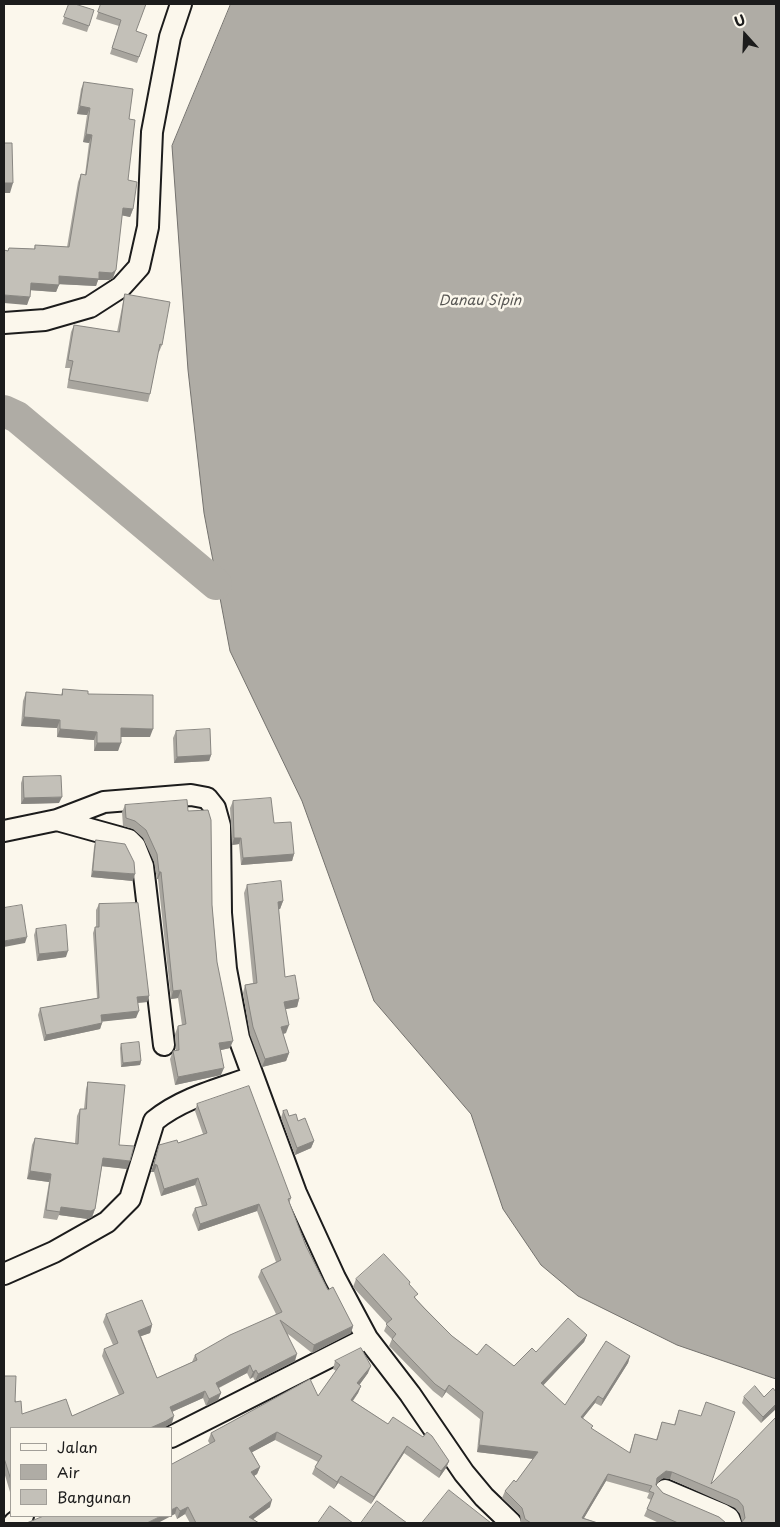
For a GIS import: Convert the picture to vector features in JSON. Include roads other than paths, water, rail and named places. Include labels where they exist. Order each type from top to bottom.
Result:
[{"type":"street","points":[[4,323],[45,320],[90,308],[121,287],[139,268],[148,227],[152,132],[170,37],[181,4]]},
{"type":"street","points":[[4,831],[57,820],[104,802],[191,795],[207,798],[216,808],[220,826],[221,912],[226,969],[239,1038],[296,1193],[335,1278],[367,1338],[410,1394],[464,1473],[484,1497],[511,1523]]},
{"type":"street","points":[[57,820],[129,840],[140,855],[143,866],[164,1045]]},
{"type":"street","points":[[4,1274],[54,1252],[107,1222],[130,1199],[154,1121],[180,1104],[253,1077]]},
{"type":"street","points":[[172,1437],[367,1338]]},
{"type":"street","points":[[665,1490],[722,1514],[729,1518],[731,1523]]},
{"type":"water","name":"Danau Sipin","points":[[231,4],[776,4],[776,1379],[677,1345],[578,1296],[541,1265],[503,1209],[471,1114],[374,1001],[302,801],[230,651],[204,513],[188,370],[172,146]]},
{"type":"waterway","points":[[4,411],[17,417],[216,584]]}]
